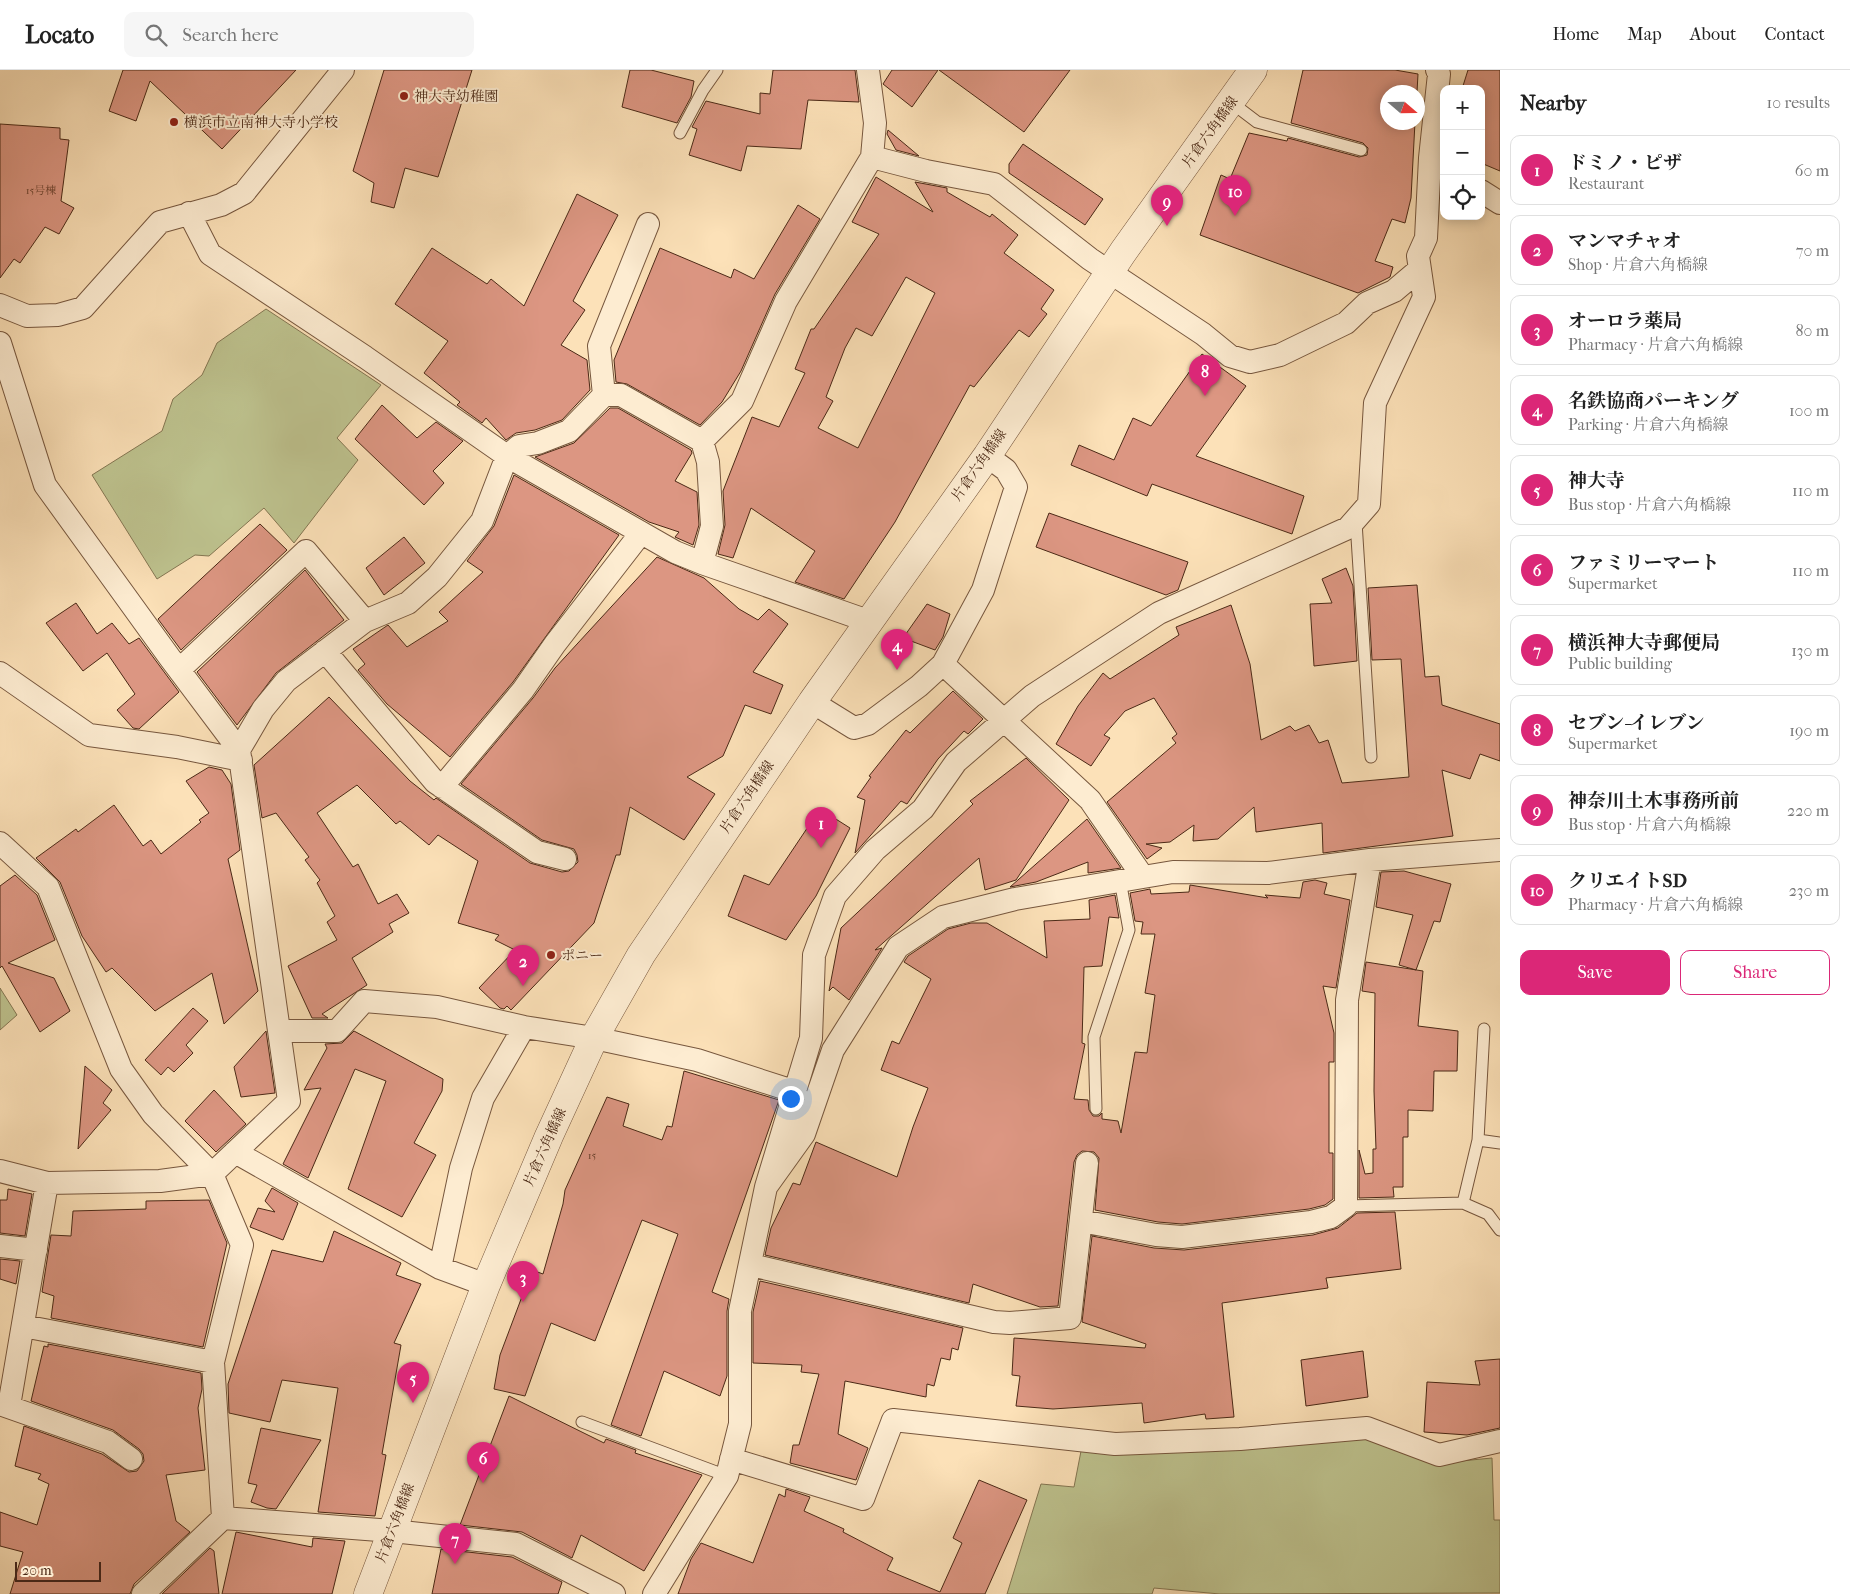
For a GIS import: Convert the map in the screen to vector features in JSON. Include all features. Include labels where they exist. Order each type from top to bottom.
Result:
[{"type":"street","points":[[0,305],[27,316],[58,315],[83,308],[160,222],[221,205],[244,193],[343,70]]},
{"type":"street","points":[[702,441],[742,401],[786,301],[872,157],[875,123],[868,70]]},
{"type":"street","name":"片倉六角橋線","points":[[368,1594],[486,1285],[549,1136],[594,1038],[641,955],[868,621],[987,456],[1110,272],[1232,103],[1253,70]]},
{"type":"street","points":[[654,1594],[729,1468],[740,1424],[740,1310],[751,1266],[766,1187],[811,1038],[814,955],[835,896],[875,850],[923,809],[956,762],[1032,696],[1159,613],[1348,528],[1369,504],[1375,402],[1424,297],[1418,256],[1426,238],[1437,162],[1439,74],[1437,70]]},
{"type":"street","points":[[872,157],[926,171],[994,184],[1110,272],[1203,334],[1230,356],[1250,362],[1280,355],[1346,323],[1367,303],[1394,291],[1420,269]]},
{"type":"street","points":[[1485,194],[1500,203]]},
{"type":"street","points":[[189,213],[210,254],[365,357],[507,456],[675,552],[868,621]]},
{"type":"street","points":[[604,395],[599,346],[648,224]]},
{"type":"street","points":[[0,343],[45,486],[240,755],[289,1101],[212,1174],[160,1181],[48,1183],[0,1171]]},
{"type":"street","points":[[240,755],[263,709],[286,681],[365,621],[408,603],[437,577],[482,522],[507,456],[519,446],[538,443],[569,431],[604,395],[621,395],[702,441],[708,462],[712,526],[702,563]]},
{"type":"street","points":[[812,702],[854,728],[868,724],[919,686],[943,664],[984,590],[1016,487],[1006,470],[987,456]]},
{"type":"street","points":[[442,787],[523,690],[555,644],[641,534]]},
{"type":"street","points":[[179,670],[306,552],[365,621]]},
{"type":"street","points":[[326,651],[435,782],[537,852],[565,859]]},
{"type":"street","points":[[943,664],[1090,800],[1143,877]]},
{"type":"street","points":[[0,673],[89,735],[240,755]]},
{"type":"street","points":[[0,843],[48,887],[121,1069],[153,1114],[212,1174],[242,1245],[213,1362],[223,1518]]},
{"type":"street","points":[[766,1187],[804,1134],[833,1050],[898,947],[943,917],[1015,899],[1173,872],[1268,873],[1370,860],[1500,850]]},
{"type":"street","points":[[1081,1221],[1156,1235],[1182,1237],[1311,1222],[1331,1218],[1346,1206],[1347,1000],[1370,860]]},
{"type":"street","points":[[279,1031],[337,1031],[364,1001],[438,1007],[524,1027],[594,1038],[697,1060],[796,1092]]},
{"type":"street","points":[[440,1268],[461,1168],[483,1098],[524,1027]]},
{"type":"street","points":[[235,1152],[440,1268],[486,1285]]},
{"type":"street","points":[[751,1266],[994,1322],[1010,1323],[1070,1318],[1087,1163]]},
{"type":"street","points":[[48,1183],[23,1326],[5,1405],[108,1442],[131,1459]]},
{"type":"street","points":[[0,1246],[36,1250]]},
{"type":"street","points":[[23,1326],[213,1362]]},
{"type":"street","points":[[729,1468],[863,1499],[893,1420],[1115,1444],[1240,1439],[1367,1428],[1439,1455],[1500,1441]]},
{"type":"street","points":[[143,1594],[223,1518],[392,1530],[516,1544],[614,1594]]},
{"type":"lane","points":[[680,133],[716,70]]},
{"type":"lane","points":[[1232,103],[1257,122],[1361,150]]},
{"type":"lane","points":[[1356,519],[1370,757]]},
{"type":"lane","points":[[1096,1109],[1094,1037],[1129,930],[1120,880]]},
{"type":"lane","points":[[1463,1203],[1478,1140],[1484,1029]]},
{"type":"lane","points":[[1478,1140],[1500,1143]]},
{"type":"lane","points":[[1346,1206],[1463,1203],[1488,1214],[1500,1230]]},
{"type":"lane","points":[[582,1422],[729,1468]]},
{"type":"green space","points":[[266,309],[381,385],[337,438],[358,460],[294,543],[264,508],[209,556],[195,555],[157,579],[92,475],[162,431],[173,399],[202,375],[217,343]]},
{"type":"green space","points":[[0,988],[17,1015],[0,1030]]},
{"type":"green space","points":[[1368,1435],[1440,1463],[1492,1458],[1494,1520],[1500,1520],[1500,1593],[1220,1594],[1154,1588],[1152,1594],[1007,1594],[1041,1484],[1074,1487],[1082,1446]]},
{"type":"building","points":[[123,70],[296,70],[222,149],[150,81],[136,121],[109,111]]},
{"type":"building","points":[[384,70],[472,70],[438,177],[405,168],[394,208],[371,202],[374,183],[353,171]]},
{"type":"building","points":[[630,70],[651,70],[694,81],[691,97],[677,123],[622,107]]},
{"type":"building","points":[[773,70],[855,70],[859,102],[808,100],[801,149],[747,146],[741,171],[689,155],[697,129],[692,127],[706,101],[760,114],[760,93],[770,94]]},
{"type":"building","points":[[892,70],[938,70],[912,107],[883,84]]},
{"type":"building","points":[[939,70],[1070,70],[1024,132]]},
{"type":"building","points":[[1303,70],[1395,70],[1418,74],[1417,85],[1380,85],[1380,130],[1415,130],[1411,198],[1405,223],[1392,219],[1375,261],[1393,267],[1390,277],[1358,293],[1200,235],[1221,175],[1230,179],[1249,133],[1287,141],[1288,138],[1359,157],[1367,155],[1368,148],[1363,143],[1291,123]]},
{"type":"building","points":[[1468,70],[1500,70],[1500,171],[1485,165],[1485,85],[1463,85]]},
{"type":"building","points":[[0,124],[60,128],[60,139],[69,140],[61,201],[74,208],[59,234],[45,227],[20,263],[14,259],[0,278]]},
{"type":"building","points":[[888,130],[919,156],[896,150],[887,134]]},
{"type":"building","points":[[1023,144],[1103,199],[1085,225],[1009,173],[1009,164]]},
{"type":"building","points":[[876,177],[933,212],[915,182],[947,188],[947,192],[990,217],[992,214],[1018,235],[1004,253],[1054,290],[1041,309],[1047,314],[1029,337],[1019,330],[974,387],[970,385],[895,522],[844,599],[795,582],[815,551],[751,508],[733,558],[718,554],[725,525],[723,491],[752,417],[779,427],[805,373],[795,369],[811,329],[814,329],[879,234],[852,222]],"holes":[[[906,277],[935,293],[858,448],[818,428],[833,401],[826,397],[845,348],[856,328],[872,336]]]},
{"type":"building","points":[[577,194],[618,215],[573,301],[585,310],[561,345],[587,360],[590,390],[562,420],[535,430],[516,433],[506,440],[486,418],[482,423],[457,405],[460,402],[424,373],[448,341],[395,304],[432,248],[487,284],[491,279],[524,306]]},
{"type":"building","points":[[798,205],[820,219],[775,294],[741,371],[722,402],[700,425],[627,384],[616,382],[614,360],[660,248],[731,278],[734,269],[754,279]]},
{"type":"building","points":[[1202,354],[1246,386],[1196,456],[1304,496],[1292,534],[1152,484],[1147,496],[1071,465],[1079,445],[1114,460],[1133,418],[1151,426]]},
{"type":"building","points":[[382,405],[417,438],[436,422],[463,441],[433,471],[444,483],[424,505],[355,439]]},
{"type":"building","points":[[610,408],[618,408],[691,450],[692,453],[675,481],[697,492],[699,525],[693,545],[675,537],[679,532],[649,522],[535,457],[574,443]]},
{"type":"building","points":[[514,475],[619,535],[513,682],[450,757],[387,704],[358,670],[365,664],[353,649],[388,625],[407,647],[448,621],[439,612],[483,572],[467,561],[494,526]]},
{"type":"building","points":[[1049,513],[1188,562],[1178,590],[1166,595],[1036,547]]},
{"type":"building","points":[[260,524],[287,550],[181,650],[158,619]]},
{"type":"building","points":[[404,537],[425,563],[384,595],[366,568]]},
{"type":"building","points":[[657,557],[704,578],[739,609],[758,620],[769,609],[788,624],[753,672],[783,685],[771,714],[745,705],[723,756],[687,777],[715,794],[684,840],[630,807],[620,855],[616,855],[594,923],[511,1010],[507,1006],[504,1009],[500,1008],[479,988],[515,950],[495,940],[499,935],[458,923],[478,861],[438,835],[429,845],[400,821],[396,824],[357,785],[317,813],[353,867],[358,864],[378,904],[397,894],[409,913],[389,924],[393,932],[352,958],[367,985],[322,1014],[328,1018],[312,1018],[288,966],[337,940],[327,922],[335,916],[317,883],[320,880],[305,860],[309,857],[276,813],[262,818],[254,765],[329,697],[410,781],[434,800],[436,798],[530,863],[562,872],[569,871],[578,862],[574,849],[542,840],[461,784],[533,698],[555,668]]},
{"type":"building","points":[[1346,568],[1353,586],[1357,661],[1314,666],[1310,604],[1332,603],[1322,579]]},
{"type":"building","points":[[305,570],[344,620],[276,673],[237,725],[197,672]]},
{"type":"building","points":[[1417,585],[1425,677],[1439,676],[1442,705],[1500,724],[1500,761],[1480,754],[1470,779],[1442,770],[1453,836],[1323,853],[1322,823],[1256,832],[1254,807],[1218,839],[1193,841],[1194,825],[1170,842],[1146,844],[1162,848],[1147,859],[1107,802],[1176,743],[1172,738],[1177,734],[1154,698],[1125,711],[1104,735],[1110,738],[1091,766],[1056,744],[1078,706],[1103,673],[1110,679],[1179,635],[1176,627],[1231,605],[1250,664],[1261,740],[1290,726],[1295,731],[1309,725],[1319,743],[1328,740],[1342,783],[1409,777],[1401,659],[1372,660],[1368,588]]},
{"type":"building","points":[[76,603],[97,634],[112,623],[129,644],[139,638],[179,692],[139,729],[133,728],[117,710],[135,694],[107,653],[83,671],[46,623]]},
{"type":"building","points":[[927,604],[950,614],[943,637],[935,650],[903,638]]},
{"type":"building","points":[[953,691],[983,719],[968,734],[964,731],[938,759],[907,804],[901,801],[855,853],[865,800],[857,797],[871,777],[869,776],[906,730],[910,733]]},
{"type":"building","points":[[1026,758],[1069,800],[1016,880],[985,890],[979,858],[875,950],[882,948],[849,1000],[833,987],[829,991],[841,928],[973,804],[970,801]]},
{"type":"building","points":[[209,767],[222,770],[231,784],[240,850],[228,859],[258,991],[224,1024],[212,973],[155,1011],[112,968],[106,972],[82,936],[60,882],[36,858],[76,829],[78,832],[114,805],[143,846],[151,840],[161,854],[201,822],[199,820],[209,813],[186,781]]},
{"type":"building","points":[[820,809],[850,828],[816,896],[786,940],[728,916],[744,875],[769,885]]},
{"type":"building","points":[[1087,819],[1121,868],[1088,873],[1088,862],[1036,882],[1010,887]]},
{"type":"building","points":[[1404,871],[1451,884],[1440,922],[1434,921],[1416,970],[1399,965],[1413,915],[1376,907],[1381,872]]},
{"type":"building","points":[[15,875],[37,895],[55,940],[8,963],[54,978],[70,1011],[40,1032],[2,966],[0,968],[0,886]]},
{"type":"building","points":[[1315,880],[1327,883],[1324,894],[1350,900],[1336,988],[1323,986],[1334,1033],[1334,1062],[1329,1062],[1329,1153],[1333,1153],[1333,1199],[1325,1205],[1309,1209],[1182,1224],[1158,1222],[1095,1210],[1099,1158],[1094,1152],[1082,1151],[1077,1155],[1074,1162],[1058,1306],[1040,1307],[973,1284],[969,1303],[765,1255],[771,1228],[793,1183],[800,1185],[816,1142],[897,1177],[928,1088],[881,1070],[892,1041],[899,1044],[931,979],[904,962],[908,956],[948,929],[971,923],[987,923],[1047,958],[1044,921],[1090,919],[1089,900],[1115,895],[1119,918],[1109,917],[1102,966],[1084,967],[1082,1043],[1085,1044],[1074,1099],[1088,1100],[1089,1110],[1093,1116],[1099,1116],[1102,1113],[1102,1119],[1118,1121],[1121,1133],[1135,1052],[1147,1053],[1155,995],[1145,993],[1155,934],[1141,934],[1143,922],[1135,921],[1130,893],[1150,889],[1151,894],[1189,892],[1190,885],[1268,898],[1265,895],[1300,898],[1303,882]]},
{"type":"building","points":[[1366,962],[1423,971],[1418,1026],[1458,1031],[1457,1071],[1434,1071],[1433,1111],[1408,1110],[1408,1137],[1403,1137],[1403,1187],[1393,1187],[1394,1197],[1359,1198],[1359,1150],[1365,1174],[1373,1173],[1373,1149],[1376,1149],[1374,1091],[1375,993],[1362,991]]},
{"type":"building","points":[[193,1008],[208,1021],[186,1045],[193,1053],[174,1072],[168,1067],[161,1075],[145,1060]]},
{"type":"building","points":[[266,1031],[275,1093],[241,1097],[234,1067]]},
{"type":"building","points":[[354,1031],[443,1079],[442,1091],[414,1143],[436,1155],[402,1217],[348,1189],[386,1081],[355,1069],[308,1178],[283,1164],[321,1088],[304,1090],[327,1048],[325,1044],[342,1043]]},
{"type":"building","points":[[85,1066],[112,1090],[103,1103],[111,1110],[78,1149]]},
{"type":"building","points":[[684,1071],[779,1100],[712,1292],[729,1299],[727,1311],[727,1376],[720,1396],[664,1371],[641,1436],[611,1425],[678,1234],[642,1220],[595,1341],[551,1323],[525,1396],[494,1389],[500,1355],[532,1270],[543,1274],[563,1204],[565,1190],[607,1097],[629,1104],[623,1126],[662,1140],[667,1126],[672,1127]]},
{"type":"building","points":[[214,1090],[246,1124],[216,1152],[185,1121]]},
{"type":"building","points":[[272,1188],[298,1203],[283,1240],[250,1227],[258,1208],[275,1212],[265,1201]]},
{"type":"building","points":[[8,1189],[32,1194],[25,1236],[0,1233],[0,1200],[7,1200]]},
{"type":"building","points":[[209,1200],[227,1243],[203,1347],[51,1318],[54,1296],[42,1292],[51,1235],[71,1236],[73,1211],[146,1209],[146,1201]]},
{"type":"building","points":[[1395,1212],[1401,1269],[1326,1278],[1328,1288],[1222,1303],[1234,1417],[1206,1419],[1205,1414],[1144,1423],[1142,1403],[1053,1409],[1016,1406],[1020,1376],[1012,1375],[1014,1338],[1145,1348],[1146,1344],[1082,1322],[1092,1236],[1154,1248],[1184,1250],[1313,1235],[1338,1228],[1357,1213]]},
{"type":"building","points":[[334,1231],[401,1263],[396,1275],[421,1284],[394,1343],[401,1345],[382,1454],[386,1455],[375,1516],[318,1512],[338,1388],[282,1380],[270,1422],[229,1413],[228,1384],[272,1250],[323,1262]]},
{"type":"building","points":[[0,1259],[20,1261],[16,1284],[0,1279]]},
{"type":"building","points":[[760,1281],[963,1328],[958,1350],[952,1348],[950,1360],[941,1358],[934,1386],[927,1384],[926,1397],[845,1381],[838,1434],[868,1448],[856,1480],[790,1463],[793,1445],[799,1445],[819,1374],[801,1372],[802,1365],[753,1363],[753,1312]]},
{"type":"building","points":[[48,1344],[201,1373],[202,1389],[198,1408],[205,1470],[166,1475],[176,1521],[190,1532],[134,1584],[130,1594],[10,1594],[23,1552],[0,1546],[0,1512],[37,1525],[49,1484],[38,1479],[41,1474],[15,1466],[24,1426],[102,1454],[129,1472],[137,1471],[144,1461],[143,1454],[139,1449],[113,1430],[31,1401],[44,1346],[48,1347]]},
{"type":"building","points":[[1363,1351],[1368,1397],[1306,1406],[1301,1360]]},
{"type":"building","points":[[1500,1359],[1500,1428],[1467,1435],[1424,1432],[1427,1382],[1480,1385],[1475,1361]]},
{"type":"building","points":[[509,1396],[604,1443],[606,1439],[636,1450],[635,1453],[702,1475],[644,1571],[581,1535],[572,1558],[522,1532],[460,1525]]},
{"type":"building","points":[[261,1428],[321,1440],[276,1509],[251,1502],[257,1485],[248,1483]]},
{"type":"building","points":[[979,1480],[1027,1500],[985,1594],[678,1594],[691,1559],[701,1543],[753,1563],[779,1494],[785,1497],[786,1489],[810,1497],[804,1511],[844,1529],[843,1532],[893,1558],[887,1570],[940,1592],[962,1543],[953,1538]]},
{"type":"building","points":[[236,1532],[312,1547],[313,1538],[345,1541],[332,1594],[222,1594]]},
{"type":"building","points":[[210,1548],[214,1551],[219,1594],[162,1594]]},
{"type":"building","points":[[441,1549],[512,1557],[562,1582],[558,1594],[432,1594]]},
{"type":"place","name":"神大寺幼稚園","points":[[404,96]]},
{"type":"place","name":"横浜市立南神大寺小学校","points":[[174,122]]},
{"type":"place","name":"クリエイトSD","points":[[1235,216]]},
{"type":"place","name":"神奈川土木事務所前","points":[[1167,226]]},
{"type":"place","name":"セブン-イレブン","points":[[1205,396]]},
{"type":"place","name":"名鉄協商パーキング","points":[[897,670]]},
{"type":"place","name":"ドミノ・ピザ","points":[[821,848]]},
{"type":"place","name":"ポニー","points":[[551,955]]},
{"type":"place","name":"マンマチャオ","points":[[523,986]]},
{"type":"place","name":"オーロラ薬局","points":[[523,1302]]},
{"type":"place","name":"神大寺","points":[[413,1403]]},
{"type":"place","name":"ファミリーマート","points":[[483,1483]]},
{"type":"place","name":"横浜神大寺郵便局","points":[[455,1564]]}]
